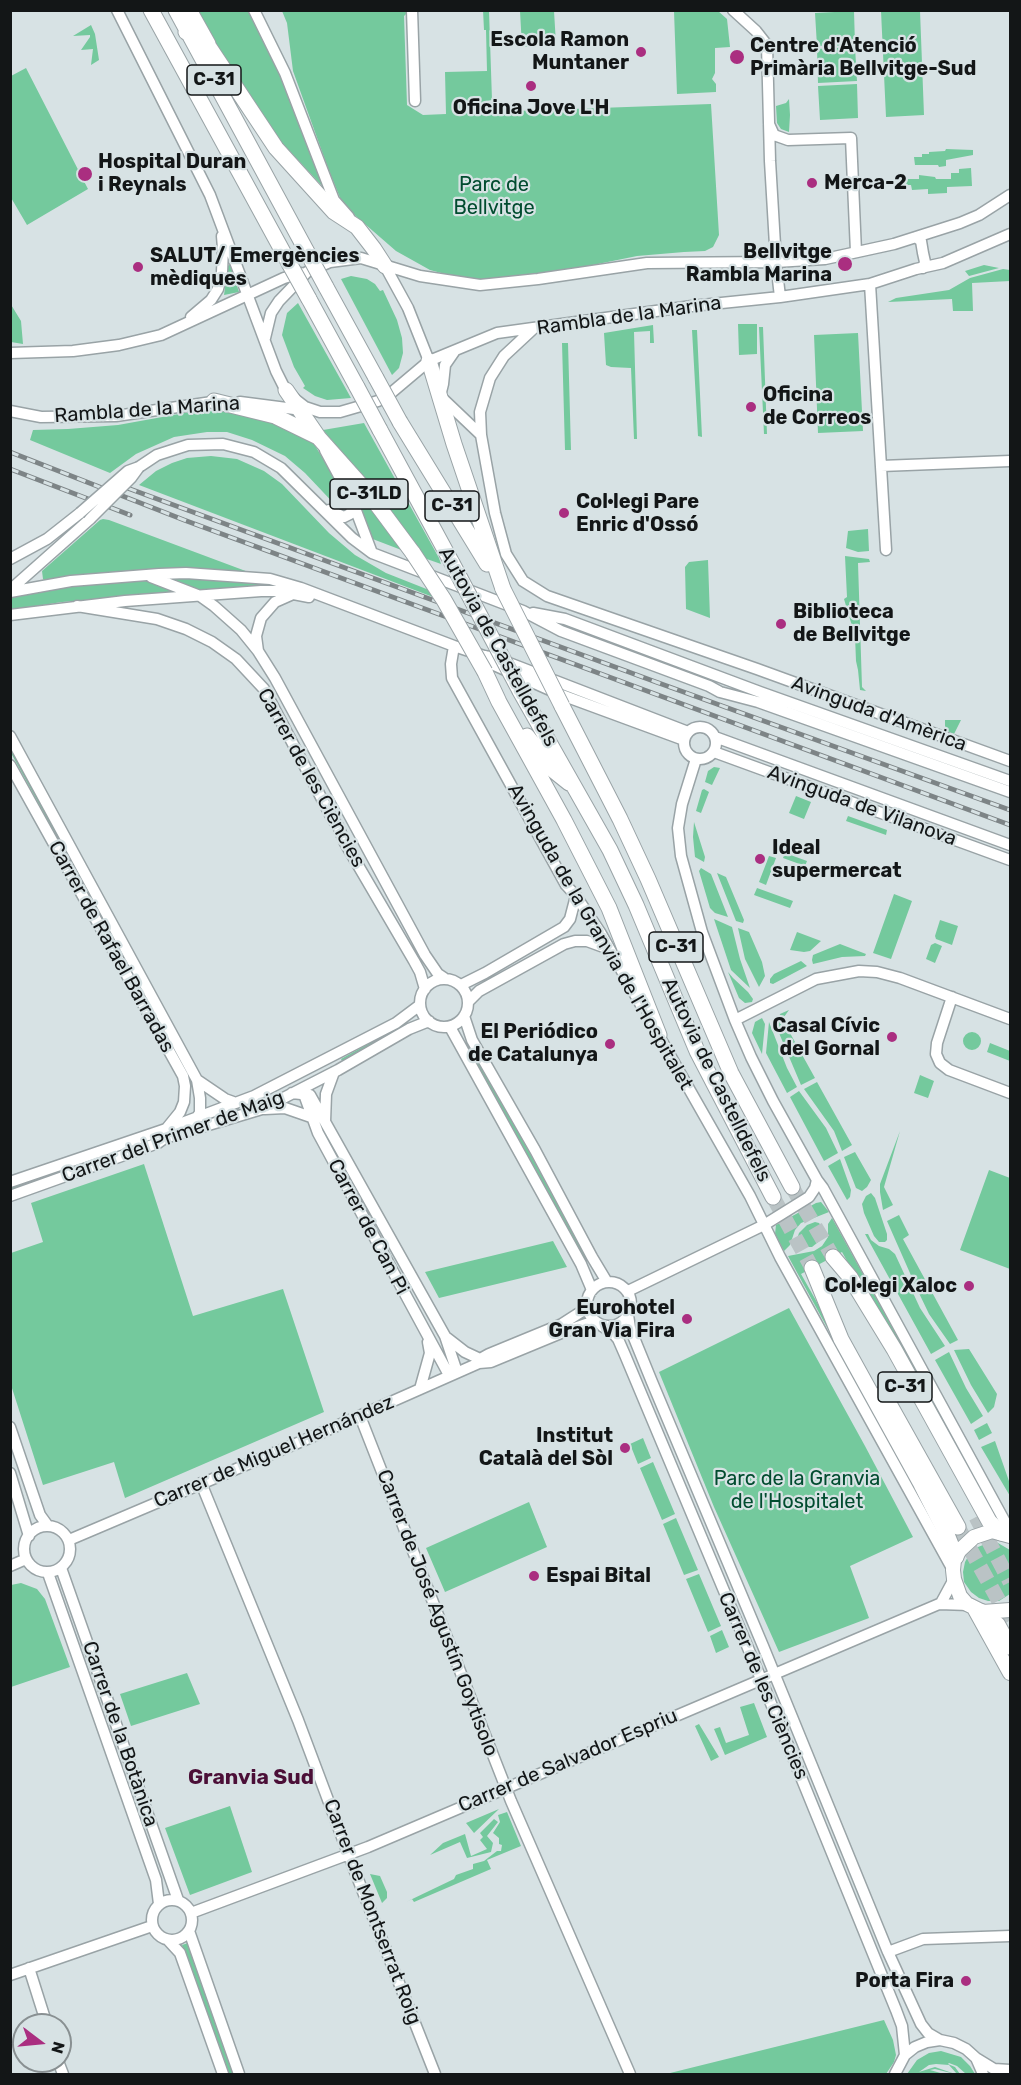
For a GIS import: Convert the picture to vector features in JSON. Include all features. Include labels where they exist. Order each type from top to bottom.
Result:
[{"type":"highway","name":"Autovia de Castelldefels","points":[[152,10],[520,691],[610,850],[636,905],[697,1051],[773,1197]]},
{"type":"highway","name":"Autovia de Castelldefels","points":[[176,10],[400,422],[503,589],[620,819],[731,1073],[792,1187]]},
{"type":"highway","points":[[189,10],[241,107],[241,129]]},
{"type":"highway","points":[[186,32],[207,44],[276,148],[334,212],[357,226],[385,266]]},
{"type":"highway","points":[[429,361],[503,589]]},
{"type":"highway","name":"C-31LD","points":[[286,390],[319,438],[369,494],[413,553],[485,664],[529,740],[555,771],[578,790]]},
{"type":"highway","points":[[214,401],[275,416],[319,438]]},
{"type":"highway","points":[[485,664],[499,702],[609,908],[659,1035]]},
{"type":"highway","name":"C-31","points":[[976,1517],[833,1257],[850,1277],[894,1349],[989,1521],[1007,1533]]},
{"type":"highway","name":"C-31","points":[[954,1569],[948,1537],[841,1339],[812,1268],[957,1527]]},
{"type":"highway","points":[[976,1608],[998,1625],[1011,1647]]},
{"type":"main road","points":[[1007,1533],[992,1531],[974,1537],[965,1543],[954,1569],[960,1596],[976,1608],[1011,1673]]},
{"type":"main road","points":[[976,1608],[1011,1610]]},
{"type":"street","name":"C-31LD","points":[[117,10],[192,156],[219,218],[276,371],[286,390]]},
{"type":"street","points":[[255,10],[285,73],[334,200],[357,226]]},
{"type":"street","points":[[412,10],[415,101]]},
{"type":"street","points":[[733,10],[756,31],[767,45],[770,160],[780,297]]},
{"type":"street","points":[[768,120],[774,135],[788,140],[851,138],[856,252]]},
{"type":"street","points":[[770,160],[772,147],[788,140]]},
{"type":"street","points":[[10,353],[73,351],[119,345],[161,335],[284,278],[307,272],[330,262],[348,259],[361,258],[420,276],[480,285],[647,263],[776,262],[825,259],[916,237],[979,215],[1011,195]]},
{"type":"street","points":[[179,326],[211,300],[218,289],[222,272],[223,248],[219,218]]},
{"type":"street","name":"Rambla de la Marina","points":[[429,361],[497,333],[692,306],[870,285],[965,255],[1011,234]]},
{"type":"street","points":[[916,237],[921,241],[925,262],[923,267]]},
{"type":"street","points":[[286,390],[296,400],[320,412],[340,412],[378,401],[429,361],[408,308],[385,266]]},
{"type":"street","points":[[265,340],[271,314],[279,301],[307,272]]},
{"type":"street","points":[[870,285],[886,550]]},
{"type":"street","name":"Avinguda d'Amèrica","points":[[533,329],[504,356],[490,378],[480,412],[481,435],[495,513],[506,554],[523,581],[547,596],[1011,761]]},
{"type":"street","points":[[456,349],[445,365],[440,396],[481,435]]},
{"type":"street","name":"Rambla de la Marina","points":[[10,411],[41,417],[116,416],[214,401],[267,404],[320,412]]},
{"type":"street","points":[[319,438],[354,505],[372,553]]},
{"type":"street","name":"Avinguda d'Amèrica","points":[[10,591],[128,471],[140,467],[157,455],[177,448],[198,444],[231,446],[254,452],[272,461],[298,483],[352,538],[372,553],[523,612],[561,631],[709,686],[747,693],[1011,781]]},
{"type":"street","points":[[881,466],[1011,461]]},
{"type":"street","name":"Avinguda d'Amèrica","points":[[318,504],[344,517],[350,514],[354,505]]},
{"type":"street","name":"Avinguda d'Amèrica","points":[[10,560],[85,516]]},
{"type":"street","points":[[32,571],[38,588]]},
{"type":"street","points":[[10,591],[140,575],[186,573],[264,577],[454,646],[485,664],[496,658],[686,736]]},
{"type":"street","points":[[140,575],[200,596]]},
{"type":"street","points":[[10,615],[77,606],[261,591],[295,594],[335,602]]},
{"type":"street","points":[[258,651],[256,636],[258,624],[264,613],[275,602],[295,594]]},
{"type":"street","name":"Carrer de les Ciències","points":[[200,596],[228,616],[258,651],[275,678],[425,955],[438,974],[444,978]]},
{"type":"street","name":"Carrer de les Ciències","points":[[77,606],[157,619],[186,629],[212,642],[236,659],[264,689],[345,843],[420,972],[425,989]]},
{"type":"street","name":"Avinguda d'Amèrica","points":[[523,612],[565,619],[636,645],[747,693],[1011,792]]},
{"type":"street","points":[[632,657],[636,645],[635,627]]},
{"type":"street","name":"Avinguda de la Granvia de l'Hospitalet","points":[[454,646],[451,664],[452,678],[566,885],[576,896],[609,949],[659,1035],[954,1569]]},
{"type":"street","points":[[747,666],[747,693]]},
{"type":"street","points":[[705,727],[716,737],[714,752],[705,758],[696,759],[687,753],[686,736],[693,728],[705,727]]},
{"type":"street","name":"Carrer de Rafael Barradas","points":[[10,736],[197,1080],[200,1098],[200,1113],[197,1117]]},
{"type":"street","name":"Avinguda de Vilanova","points":[[716,737],[1011,845]]},
{"type":"street","name":"Avinguda de Vilanova","points":[[714,752],[1011,860]]},
{"type":"street","points":[[696,759],[682,804],[678,828],[681,856],[702,932],[735,1020],[773,1101],[913,1352],[1007,1533]]},
{"type":"street","name":"Carrer de Rafael Barradas","points":[[10,765],[183,1076],[184,1102],[165,1134]]},
{"type":"street","points":[[462,985],[562,930],[570,920],[576,896]]},
{"type":"street","points":[[468,1002],[479,991],[564,944],[587,941],[609,949]]},
{"type":"street","points":[[735,1020],[816,979],[844,972],[877,972],[900,978],[1011,1019]]},
{"type":"street","points":[[444,978],[452,979],[462,985],[468,1002],[464,1016],[450,1027],[437,1026],[429,1021],[420,1005],[425,989],[430,984],[444,978]]},
{"type":"street","points":[[952,998],[937,1043],[937,1059],[949,1070],[1011,1093]]},
{"type":"street","name":"Carrer del Primer de Maig","points":[[10,1196],[158,1143],[165,1134],[197,1117],[259,1094],[396,1023],[420,1005]]},
{"type":"street","points":[[464,1016],[472,1040],[536,1150],[607,1282]]},
{"type":"street","name":"Carrer del Primer de Maig","points":[[10,1182],[165,1134],[262,1109],[303,1090],[409,1029],[429,1021]]},
{"type":"street","points":[[450,1027],[581,1264],[592,1290]]},
{"type":"street","points":[[259,1094],[271,1098],[303,1090],[315,1075],[326,1069],[330,1056]]},
{"type":"street","points":[[325,1122],[326,1094],[334,1072]]},
{"type":"street","name":"Carrer de Rafael Barradas","points":[[197,1080],[225,1100],[236,1103]]},
{"type":"street","name":"Carrer de Can Pi","points":[[303,1090],[311,1117],[323,1143],[428,1335],[453,1374]]},
{"type":"street","name":"Carrer de Can Pi","points":[[303,1090],[310,1095],[446,1336],[458,1348],[479,1361]]},
{"type":"street","points":[[262,1109],[285,1108],[311,1117]]},
{"type":"street","points":[[628,1291],[764,1225],[809,1197],[817,1180]]},
{"type":"street","points":[[809,1197],[828,1200]]},
{"type":"street","points":[[607,1282],[617,1284],[628,1291],[631,1302],[628,1315],[622,1323],[612,1327],[599,1325],[589,1317],[586,1308],[592,1290],[597,1285],[607,1282]]},
{"type":"street","name":"Carrer de Miguel Hernández","points":[[69,1540],[360,1416],[562,1324],[586,1308]]},
{"type":"street","name":"Carrer de les Ciències","points":[[628,1315],[630,1328],[652,1382],[775,1674],[888,1952],[921,2025],[940,2040]]},
{"type":"street","name":"Carrer de Miguel Hernández","points":[[479,1361],[491,1362],[586,1324],[599,1325]]},
{"type":"street","name":"Carrer de les Ciències","points":[[599,1325],[613,1333],[618,1339],[761,1679],[896,2010],[902,2026],[905,2055]]},
{"type":"street","points":[[420,1389],[430,1353],[428,1335]]},
{"type":"street","name":"Carrer de Can Pi","points":[[446,1336],[453,1374]]},
{"type":"street","name":"Carrer de José Agustín Goytisolo","points":[[360,1416],[506,1788],[630,2074]]},
{"type":"street","points":[[10,1427],[40,1515],[48,1526]]},
{"type":"street","points":[[10,1473],[29,1536]]},
{"type":"street","name":"Carrer de Montserrat Roig","points":[[201,1483],[298,1720],[435,2074]]},
{"type":"street","points":[[48,1526],[58,1529],[69,1540],[69,1557],[61,1568],[48,1573],[37,1570],[26,1559],[24,1547],[29,1536],[37,1529],[48,1526]]},
{"type":"street","points":[[10,1566],[26,1559]]},
{"type":"street","name":"Carrer de la Botànica","points":[[61,1568],[178,1900]]},
{"type":"street","points":[[941,1603],[954,1569]]},
{"type":"street","name":"Carrer de la Botànica","points":[[48,1573],[156,1880],[159,1904]]},
{"type":"street","name":"Carrer de Salvador Espriu","points":[[192,1913],[349,1855],[941,1603],[976,1608]]},
{"type":"street","points":[[168,1940],[180,1939],[191,1926],[192,1913],[178,1900],[170,1899],[159,1904],[153,1913],[152,1926],[156,1932],[176,1946],[180,1953],[223,2074]]},
{"type":"street","points":[[10,1975],[152,1926]]},
{"type":"street","points":[[189,1931],[239,2074]]},
{"type":"street","points":[[888,1952],[920,1939],[1011,1936]]},
{"type":"street","points":[[29,1968],[43,2013]]},
{"type":"street","points":[[894,2074],[905,2055],[915,2047],[940,2040],[966,2049],[994,2069],[1011,2070]]},
{"type":"street","points":[[976,2058],[983,2074]]},
{"type":"green space","name":"Parc de Bellvitge","points":[[483,10],[489,11],[492,100],[486,101],[487,112],[711,104],[719,235],[713,247],[705,251],[637,256],[539,276],[493,282],[460,278],[430,270],[396,251],[343,205],[293,71],[287,23],[282,11],[407,11],[404,16],[407,105],[423,115],[446,114],[445,72],[487,71]]},
{"type":"green space","points":[[198,11],[249,11],[286,80],[323,187],[261,117],[217,48]]},
{"type":"green space","points":[[520,11],[554,11],[556,44],[522,47]]},
{"type":"green space","points":[[674,11],[718,11],[727,19],[730,47],[715,48],[715,73],[712,79],[716,84],[716,92],[677,94]]},
{"type":"green space","points":[[854,11],[855,45],[817,46],[815,13]]},
{"type":"green space","points":[[881,11],[920,11],[924,115],[886,117]]},
{"type":"green space","points":[[91,25],[95,34],[99,60],[91,65],[93,49],[81,50],[90,35],[73,36]]},
{"type":"green space","points":[[855,47],[857,81],[818,83],[817,49]]},
{"type":"green space","points":[[26,68],[88,189],[27,225],[10,196],[11,76]]},
{"type":"green space","points":[[857,84],[858,118],[820,120],[818,86]]},
{"type":"green space","points":[[789,99],[789,132],[781,129],[777,123],[776,106],[786,103]]},
{"type":"green space","points":[[946,149],[973,150],[973,155],[946,160],[946,166],[915,165],[914,157],[922,157],[922,154]]},
{"type":"green space","points":[[971,168],[972,186],[947,187],[947,193],[928,194],[928,189],[912,190],[911,185],[903,185],[903,179],[919,179],[919,175],[936,179],[951,179],[951,173],[959,173],[959,169]]},
{"type":"green space","points":[[230,264],[239,292],[224,295],[228,266]]},
{"type":"green space","points":[[984,265],[999,268],[969,276],[965,271]]},
{"type":"green space","points":[[1003,269],[1010,270],[1010,281],[972,283],[973,311],[953,311],[952,299],[888,302],[896,298],[949,290],[970,278]]},
{"type":"green space","points":[[351,276],[367,279],[380,291],[383,290],[397,320],[403,353],[399,368],[392,375],[341,279]]},
{"type":"green space","points":[[10,303],[21,321],[23,344],[11,342]]},
{"type":"green space","points":[[298,303],[351,398],[327,400],[303,388],[305,386],[294,367],[282,335],[287,313]]},
{"type":"green space","points":[[738,324],[757,324],[757,354],[739,355]]},
{"type":"green space","points":[[653,325],[654,343],[650,343],[650,331],[634,332],[637,439],[634,439],[631,368],[606,365],[604,333]]},
{"type":"green space","points":[[759,327],[763,327],[767,434],[764,434]]},
{"type":"green space","points":[[692,330],[697,330],[702,437],[698,436]]},
{"type":"green space","points":[[858,333],[863,431],[818,433],[814,335]]},
{"type":"green space","points":[[562,343],[568,343],[571,450],[565,450]]},
{"type":"green space","points":[[208,411],[232,412],[276,422],[314,444],[350,502],[347,509],[340,510],[305,473],[285,456],[252,440],[227,432],[207,432],[174,437],[136,454],[110,473],[30,440],[33,430],[118,425]]},
{"type":"green space","points":[[364,423],[441,564],[424,558],[354,466],[323,430]]},
{"type":"green space","points":[[211,456],[237,459],[264,471],[282,484],[329,533],[355,555],[386,573],[429,590],[433,597],[139,485],[156,471],[172,463],[187,458]]},
{"type":"green space","points":[[332,459],[374,510],[404,551],[370,538]]},
{"type":"green space","points":[[103,519],[251,573],[46,582],[42,571]]},
{"type":"green space","points":[[868,529],[869,551],[858,552],[846,548],[848,531]]},
{"type":"green space","points":[[845,556],[869,559],[870,562],[858,563],[862,687],[866,691],[860,690],[855,636],[844,599],[847,597]]},
{"type":"green space","points":[[708,560],[710,618],[686,609],[685,567],[689,562]]},
{"type":"green space","points":[[163,576],[256,579],[296,589],[201,593]]},
{"type":"green space","points":[[143,579],[186,593],[62,602],[11,610],[11,598],[14,595],[72,585]]},
{"type":"green space","points":[[945,720],[961,720],[954,734],[945,730]]},
{"type":"green space","points":[[10,744],[92,892],[88,894],[11,753]]},
{"type":"green space","points":[[714,767],[720,768],[712,785],[705,782],[708,771]]},
{"type":"green space","points":[[704,789],[709,792],[701,813],[696,811]]},
{"type":"green space","points":[[796,796],[811,802],[804,819],[789,813]]},
{"type":"green space","points":[[848,816],[887,830],[886,835],[846,821]]},
{"type":"green space","points":[[694,822],[705,857],[704,862],[695,857]]},
{"type":"green space","points":[[785,853],[807,861],[805,866],[783,858]]},
{"type":"green space","points":[[769,856],[776,858],[766,885],[759,882]]},
{"type":"green space","points":[[701,868],[711,874],[728,917],[715,913],[710,908],[699,871]]},
{"type":"green space","points":[[717,873],[726,877],[744,920],[743,923],[736,921]]},
{"type":"green space","points":[[757,888],[793,901],[790,908],[754,895]]},
{"type":"green space","points":[[894,894],[912,901],[891,959],[873,953]]},
{"type":"green space","points":[[94,895],[159,1021],[159,1022],[90,897]]},
{"type":"green space","points":[[714,919],[732,927],[750,988],[731,970]]},
{"type":"green space","points":[[940,920],[958,926],[952,945],[936,939]]},
{"type":"green space","points":[[738,928],[749,932],[762,962],[765,976],[759,987],[745,959]]},
{"type":"green space","points":[[797,932],[821,941],[810,951],[790,950]]},
{"type":"green space","points":[[935,943],[942,946],[935,963],[926,959],[931,945]]},
{"type":"green space","points":[[840,944],[866,954],[813,964],[813,955]]},
{"type":"green space","points":[[801,961],[807,966],[773,984],[770,983],[774,974]]},
{"type":"green space","points":[[728,972],[748,992],[753,999],[752,1002],[745,1003],[739,998]]},
{"type":"green space","points":[[789,1010],[784,1017],[785,1024],[815,1078],[801,1085],[776,1026],[780,1014]]},
{"type":"green space","points":[[762,1018],[765,1024],[762,1054],[752,1033],[755,1022]]},
{"type":"green space","points":[[769,1022],[797,1087],[787,1093],[766,1053]]},
{"type":"green space","points":[[395,1029],[397,1033],[343,1063],[341,1059]]},
{"type":"green space","points":[[968,1032],[976,1032],[981,1037],[979,1048],[968,1050],[963,1045],[963,1037]]},
{"type":"green space","points":[[990,1043],[1010,1051],[1010,1061],[987,1052]]},
{"type":"green space","points":[[470,1045],[588,1258],[584,1260],[466,1047]]},
{"type":"green space","points":[[920,1075],[934,1081],[928,1098],[914,1093]]},
{"type":"green space","points":[[817,1082],[852,1145],[842,1151],[834,1131],[804,1089]]},
{"type":"green space","points":[[799,1091],[826,1128],[838,1153],[824,1161],[790,1097]]},
{"type":"green space","points":[[900,1131],[884,1187],[893,1205],[883,1210],[880,1184]]},
{"type":"green space","points":[[855,1152],[871,1180],[862,1191],[856,1188],[844,1157]]},
{"type":"green space","points":[[108,1153],[96,1163],[11,1192],[10,1187]]},
{"type":"green space","points":[[840,1159],[851,1190],[847,1200],[828,1166]]},
{"type":"green space","points":[[144,1164],[193,1316],[283,1289],[324,1412],[125,1498],[114,1462],[43,1485],[11,1385],[11,1253],[43,1242],[31,1203]]},
{"type":"green space","points":[[989,1170],[1010,1178],[1010,1269],[960,1250]]},
{"type":"green space","points":[[871,1193],[875,1198],[887,1234],[885,1242],[879,1242],[874,1236],[864,1213],[862,1204],[866,1196]]},
{"type":"green space","points":[[821,1202],[829,1212],[801,1223],[795,1230],[790,1245],[784,1251],[775,1234],[776,1225]]},
{"type":"green space","points":[[899,1215],[909,1235],[903,1239],[958,1340],[950,1344],[929,1314],[887,1221]]},
{"type":"green space","points":[[832,1218],[993,1510],[987,1513],[842,1252],[801,1274],[836,1336],[841,1353],[788,1256],[814,1251],[822,1246],[828,1237],[828,1224]]},
{"type":"green space","points":[[815,1222],[822,1227],[822,1239],[812,1247],[799,1247],[796,1242],[799,1233],[807,1225]]},
{"type":"green space","points":[[865,1234],[868,1234],[871,1240],[879,1246],[895,1254],[920,1308],[945,1346],[931,1354]]},
{"type":"green space","points":[[553,1241],[567,1267],[439,1298],[425,1272]]},
{"type":"green space","name":"Parc de la Granvia de l'Hospitalet","points":[[789,1308],[913,1537],[850,1566],[869,1618],[779,1652],[714,1507],[659,1372]]},
{"type":"green space","points":[[969,1349],[997,1394],[994,1407],[988,1413],[954,1350]]},
{"type":"green space","points":[[949,1352],[966,1388],[983,1416],[971,1424],[935,1360]]},
{"type":"green space","points":[[987,1423],[992,1433],[979,1440],[974,1430]]},
{"type":"green space","points":[[643,1438],[651,1458],[638,1464],[630,1444]]},
{"type":"green space","points":[[995,1441],[1010,1484],[1010,1496],[981,1447]]},
{"type":"green space","points":[[653,1462],[675,1514],[662,1520],[640,1468]]},
{"type":"green space","points":[[529,1502],[547,1547],[445,1592],[426,1548]]},
{"type":"green space","points":[[676,1518],[698,1570],[684,1575],[663,1524]]},
{"type":"green space","points":[[988,1543],[998,1543],[1010,1550],[1010,1594],[999,1601],[979,1598],[964,1582],[965,1562],[970,1553]]},
{"type":"green space","points":[[699,1574],[721,1626],[708,1632],[686,1579]]},
{"type":"green space","points":[[21,1583],[37,1589],[45,1599],[70,1667],[11,1687],[11,1585]]},
{"type":"green space","points":[[722,1630],[729,1647],[716,1653],[710,1636]]},
{"type":"green space","points":[[187,1673],[200,1704],[131,1726],[120,1694]]},
{"type":"green space","points":[[754,1703],[767,1737],[725,1755],[714,1729],[720,1727],[726,1743],[749,1735],[740,1707]]},
{"type":"green space","points":[[699,1724],[719,1757],[711,1761],[695,1726]]},
{"type":"green space","points":[[230,1806],[252,1872],[190,1895],[165,1828]]},
{"type":"green space","points":[[499,1809],[474,1833],[466,1823]]},
{"type":"green space","points":[[507,1812],[521,1846],[487,1860],[491,1869],[414,1902],[412,1899],[454,1879],[456,1875],[473,1869],[473,1864],[484,1861],[497,1851],[501,1851],[502,1845],[499,1844],[499,1838],[493,1833],[500,1822],[498,1815]]},
{"type":"green space","points":[[494,1819],[498,1822],[487,1836],[493,1843],[491,1852],[467,1858],[460,1842],[430,1855],[443,1843],[465,1834],[471,1856],[487,1849],[480,1840],[483,1837],[480,1833]]},
{"type":"green space","points":[[370,1874],[380,1876],[387,1892],[387,1898],[382,1903]]},
{"type":"green space","points":[[188,1943],[234,2074],[227,2074],[182,1945]]},
{"type":"green space","points":[[884,2020],[893,2040],[896,2055],[886,2074],[666,2074]]},
{"type":"green space","points":[[941,2051],[961,2057],[975,2074],[966,2074],[957,2066],[949,2063],[960,2074],[957,2074],[949,2065],[936,2064],[929,2065],[919,2072],[935,2067],[955,2074],[935,2069],[930,2070],[944,2074],[907,2074],[917,2060],[929,2053]]},
{"type":"tunnel","points":[[792,1187],[833,1257]]},
{"type":"tunnel","points":[[773,1197],[812,1268]]},
{"type":"tunnel","points":[[976,1517],[1010,1582]]},
{"type":"tunnel","points":[[958,1527],[1010,1621]]},
{"type":"railway","points":[[10,452],[184,520],[1010,825]]},
{"type":"railway","points":[[10,469],[130,515]]},
{"type":"railway","points":[[111,482],[1010,810]]},
{"type":"place","name":"Escola Ramon Muntaner","points":[[641,52]]},
{"type":"place","name":"Centre d'Atenció Primària Bellvitge-Sud","points":[[737,57]]},
{"type":"place","name":"Oficina Jove L'H","points":[[531,86]]},
{"type":"place","name":"Hospital Duran i Reynals","points":[[85,174]]},
{"type":"place","name":"Merca-2","points":[[812,183]]},
{"type":"place","name":"Bellvitge Rambla Marina","points":[[845,264]]},
{"type":"place","name":"SALUT/ Emergències mèdiques","points":[[138,267]]},
{"type":"place","name":"Oficina de Correos","points":[[751,407]]},
{"type":"place","name":"Col·legi Pare Enric d'Ossó","points":[[564,513]]},
{"type":"place","name":"Biblioteca de Bellvitge","points":[[781,624]]},
{"type":"place","name":"Ideal supermercat","points":[[760,859]]},
{"type":"place","name":"Casal Cívic del Gornal","points":[[892,1037]]},
{"type":"place","name":"El Periódico de Catalunya","points":[[610,1044]]},
{"type":"place","name":"Col·legi Xaloc","points":[[969,1286]]},
{"type":"place","name":"Eurohotel Gran Via Fira","points":[[687,1319]]},
{"type":"place","name":"Institut Català del Sòl","points":[[625,1448]]},
{"type":"place","name":"Espai Bital","points":[[534,1576]]},
{"type":"place","name":"Porta Fira","points":[[966,1981]]},
{"type":"district","name":"Granvia Sud","points":[[251,1778]]}]
